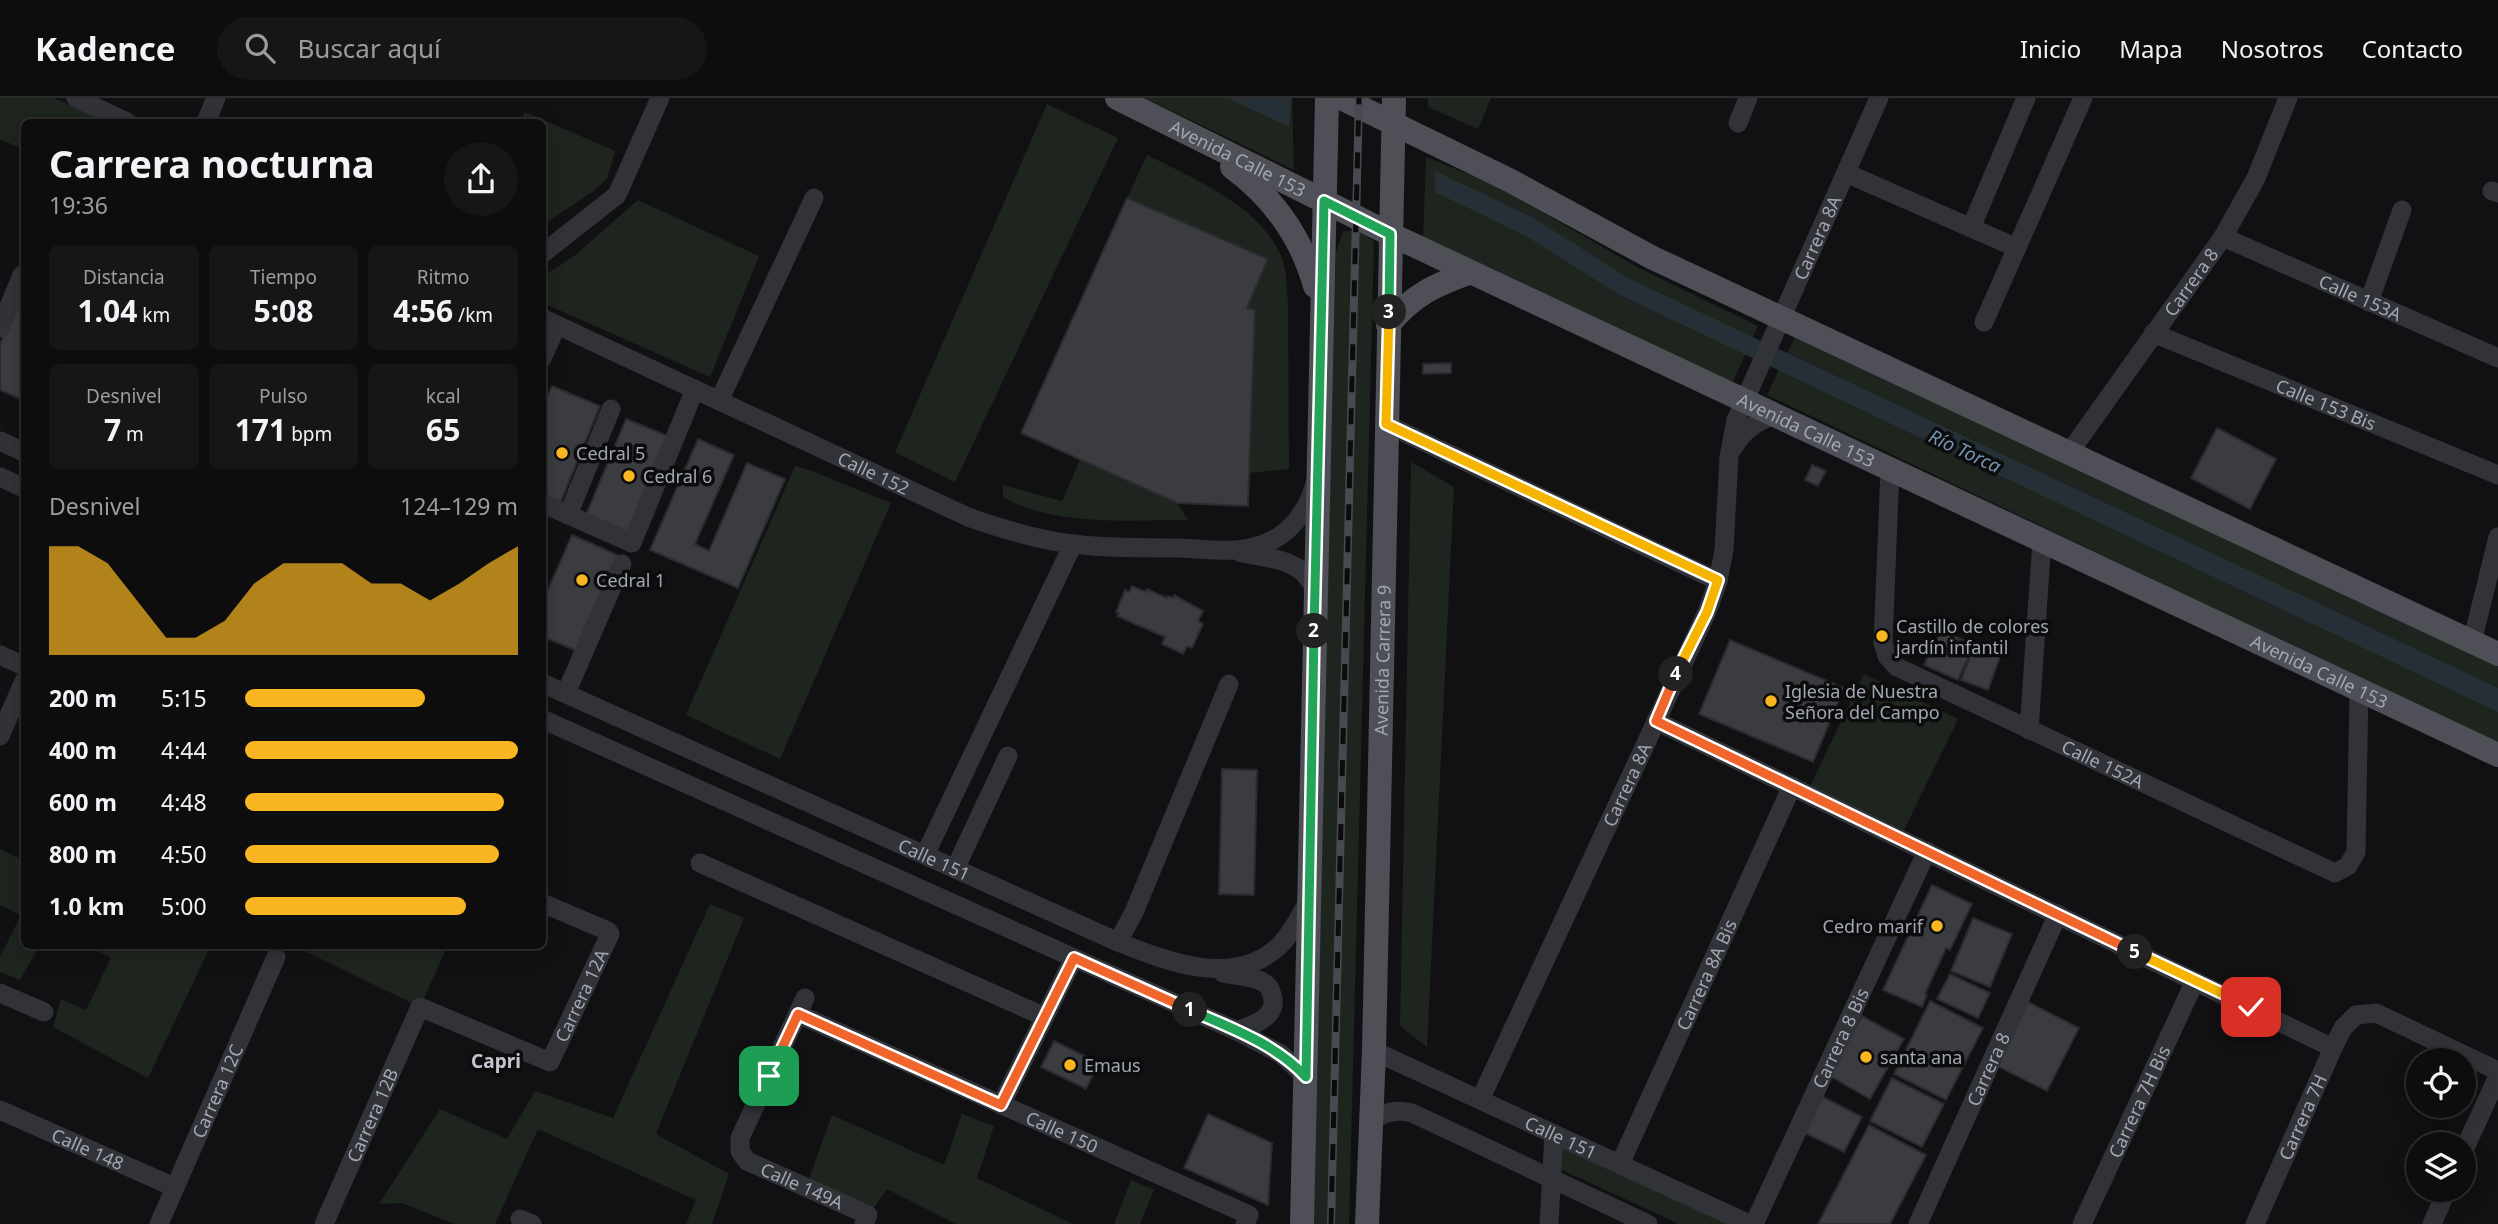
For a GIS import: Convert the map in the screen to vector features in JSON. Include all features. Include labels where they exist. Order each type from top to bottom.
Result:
[{"type":"main road","name":"Avenida Calle 153","points":[[1117,98],[1390,234],[2498,755]]},
{"type":"main road","name":"Avenida Carrera 9","points":[[1367,1224],[1374,1051],[1394,98]]},
{"type":"main road","points":[[1302,1224],[1321,311],[1326,149],[1331,102],[1393,133],[1530,191],[1777,327],[2068,453],[2498,654]]},
{"type":"main road","points":[[1184,131],[1259,188],[1283,217],[1305,255],[1321,311]]},
{"type":"main road","points":[[1388,325],[1416,296],[1471,272]]},
{"type":"street","points":[[76,98],[121,119]]},
{"type":"street","points":[[207,119],[216,98]]},
{"type":"street","points":[[546,251],[617,195],[660,98]]},
{"type":"street","points":[[1738,123],[1748,98]]},
{"type":"street","name":"Carrera 8A","points":[[1480,1100],[1673,680],[1707,612],[1718,580],[1724,550],[1729,457],[1736,420],[1879,98]]},
{"type":"street","points":[[1971,229],[2026,98]]},
{"type":"street","points":[[1984,322],[2083,98]]},
{"type":"street","name":"Carrera 8","points":[[2068,453],[2223,237],[2256,178],[2288,98]]},
{"type":"street","points":[[1846,173],[2017,248]]},
{"type":"street","points":[[719,401],[814,198]]},
{"type":"street","points":[[2369,302],[2402,210]]},
{"type":"street","name":"Calle 153A","points":[[2223,237],[2498,358]]},
{"type":"street","points":[[0,328],[21,277]]},
{"type":"street","points":[[546,340],[550,321]]},
{"type":"street","name":"Calle 152","points":[[550,321],[968,517],[1018,534],[1073,544],[1243,550],[1276,538],[1290,528],[1308,504],[1317,475]]},
{"type":"street","name":"Calle 153 Bis","points":[[2153,333],[2498,475]]},
{"type":"street","points":[[546,505],[632,542],[695,389]]},
{"type":"street","points":[[568,515],[611,409]]},
{"type":"street","points":[[1729,457],[1746,430],[1761,419],[1775,415]]},
{"type":"street","points":[[1386,424],[1718,580]]},
{"type":"street","points":[[0,441],[21,451]]},
{"type":"street","name":"Calle 152A","points":[[1890,469],[1883,643],[1887,656],[1897,667],[2335,873],[2348,866],[2356,852],[2359,689]]},
{"type":"street","points":[[0,477],[21,487]]},
{"type":"street","points":[[2472,642],[2498,537]]},
{"type":"street","points":[[2029,730],[2042,540]]},
{"type":"street","points":[[925,855],[1073,544]]},
{"type":"street","name":"Calle 152","points":[[1226,550],[1296,566],[1308,576],[1315,591]]},
{"type":"street","points":[[566,694],[622,564]]},
{"type":"street","points":[[0,655],[21,665]]},
{"type":"street","points":[[1118,942],[1134,912],[1229,684]]},
{"type":"street","name":"Calle 151","points":[[546,685],[1153,956],[1200,967],[1233,968],[1249,964],[1278,946],[1296,924],[1310,898]]},
{"type":"street","points":[[0,736],[21,688]]},
{"type":"street","name":"Calle 151","points":[[546,721],[1237,1031],[1281,1054],[1306,1077]]},
{"type":"street","points":[[1656,721],[2333,1048]]},
{"type":"street","points":[[955,869],[1008,756]]},
{"type":"street","name":"Carrera 8A Bis","points":[[1620,1164],[1792,786]]},
{"type":"street","name":"Carrera 8 Bis","points":[[1752,1224],[1927,852]]},
{"type":"street","points":[[700,863],[1045,1017]]},
{"type":"street","name":"Carrera 12A","points":[[420,1007],[550,1062],[610,937],[608,931],[546,904]]},
{"type":"street","name":"Carrera 8","points":[[1918,1224],[2058,914]]},
{"type":"street","name":"Carrera 12C","points":[[159,1224],[276,957]]},
{"type":"street","points":[[1001,1105],[1074,958]]},
{"type":"street","points":[[1200,967],[1261,981],[1269,986],[1274,1002],[1272,1009],[1265,1018],[1237,1031]]},
{"type":"street","name":"Carrera 7H Bis","points":[[2082,1224],[2195,981]]},
{"type":"street","points":[[0,993],[44,1012]]},
{"type":"street","name":"Calle 150","points":[[740,1151],[740,1138],[802,1006],[1001,1105],[1247,1219]]},
{"type":"street","name":"Carrera 12B","points":[[324,1224],[420,1007]]},
{"type":"street","name":"Carrera 7H","points":[[2255,1224],[2333,1048],[2343,1028],[2356,1015],[2376,1013],[2498,1073]]},
{"type":"street","name":"Calle 151","points":[[1374,1051],[1752,1224]]},
{"type":"street","points":[[2472,1132],[2498,1073]]},
{"type":"street","name":"Calle 148","points":[[0,1110],[174,1187]]},
{"type":"street","points":[[1372,1121],[1384,1113],[1397,1110],[1412,1113],[1648,1224]]},
{"type":"street","points":[[1549,1224],[1554,1134]]},
{"type":"street","name":"Calle 149A","points":[[740,1151],[747,1161],[866,1219]]},
{"type":"street","points":[[2432,1224],[2442,1202]]},
{"type":"shaded area","points":[[0,98],[54,98],[101,119],[21,119],[21,149],[0,139]]},
{"type":"shaded area","points":[[1145,98],[1292,98],[1294,170]]},
{"type":"shaded area","points":[[1428,98],[1491,98],[1478,129],[1428,107]]},
{"type":"shaded area","points":[[1047,104],[1118,138],[955,482],[895,452]]},
{"type":"shaded area","points":[[525,112],[541,119],[522,119]]},
{"type":"shaded area","points":[[546,121],[615,151],[607,179],[546,223]]},
{"type":"shaded area","points":[[1147,155],[1204,184],[1242,208],[1271,238],[1281,256],[1286,274],[1288,304],[1289,469],[1249,473],[1247,308],[1267,259],[1127,198]]},
{"type":"shaded area","points":[[1426,157],[1493,184],[1639,268],[1758,326],[1733,382],[1423,240]]},
{"type":"shaded area","points":[[638,200],[759,256],[710,377],[546,304],[546,274],[574,256]]},
{"type":"shaded area","points":[[1343,231],[1358,231],[1374,241],[1349,1224],[1310,1224],[1336,253]]},
{"type":"shaded area","points":[[1796,335],[2498,665],[2498,744],[1767,395]]},
{"type":"shaded area","points":[[1080,460],[1177,503],[1188,520],[1093,520],[1045,513],[1023,507],[1003,497],[1003,485],[1062,501]]},
{"type":"shaded area","points":[[1411,462],[1454,487],[1427,1047],[1400,1026]]},
{"type":"shaded area","points":[[795,466],[891,503],[780,759],[686,715]]},
{"type":"shaded area","points":[[1864,674],[1958,719],[1904,830],[1810,786]]},
{"type":"shaded area","points":[[0,849],[21,859],[21,915],[0,905]]},
{"type":"shaded area","points":[[710,904],[744,918],[656,1134],[729,1174],[712,1224],[686,1224],[696,1200],[538,1129],[495,1224],[454,1224],[402,1203],[379,1204],[440,1109],[507,1139],[535,1091],[613,1118]]},
{"type":"shaded area","points":[[21,915],[21,949],[38,949],[20,980],[0,972],[0,957]]},
{"type":"shaded area","points":[[93,949],[209,949],[148,1078],[53,1027],[61,999],[86,1010],[111,958]]},
{"type":"shaded area","points":[[300,949],[446,949],[420,1007]]},
{"type":"shaded area","points":[[962,1114],[994,1126],[977,1178],[1073,1224],[956,1224],[887,1189],[873,1209],[808,1181],[832,1115],[944,1165]]},
{"type":"shaded area","points":[[1562,1147],[1731,1224],[1679,1224],[1560,1169]]},
{"type":"shaded area","points":[[1131,1180],[1154,1190],[1140,1224],[1114,1224]]},
{"type":"water","points":[[1228,98],[1292,98],[1289,127]]},
{"type":"water","name":"Río Torca","points":[[1435,171],[1532,217],[1628,278],[2498,688],[2498,712],[1620,295],[1526,236],[1435,192]]},
{"type":"building","points":[[1127,198],[1268,259],[1247,308],[1255,310],[1248,506],[1177,503],[1021,433]]},
{"type":"building","points":[[21,295],[21,400],[0,390],[0,344]]},
{"type":"building","points":[[1451,363],[1451,373],[1423,374],[1423,364]]},
{"type":"building","name":"Cedral 5","points":[[552,386],[600,406],[559,506],[546,501],[546,399]]},
{"type":"building","name":"Cedral 6","points":[[626,419],[673,438],[633,534],[586,515]]},
{"type":"building","points":[[2217,428],[2276,459],[2250,509],[2191,478]]},
{"type":"building","points":[[698,439],[734,455],[695,544],[709,551],[747,463],[785,479],[738,588],[650,550]]},
{"type":"building","points":[[1812,465],[1826,471],[1818,486],[1805,480]]},
{"type":"building","name":"Cedral 1","points":[[572,535],[622,557],[581,653],[546,638],[546,594]]},
{"type":"building","points":[[1132,586],[1167,598],[1173,598],[1174,595],[1203,611],[1198,621],[1203,624],[1192,648],[1187,646],[1183,654],[1162,644],[1165,637],[1117,616],[1119,613],[1116,612],[1125,590],[1129,592]]},
{"type":"building","points":[[1941,630],[1974,645],[1958,680],[1924,665]]},
{"type":"building","name":"Iglesia de Nuestra Señora del Campo","points":[[1730,640],[1844,688],[1813,762],[1699,714]]},
{"type":"building","points":[[1975,644],[2001,654],[1988,690],[1961,680]]},
{"type":"building","points":[[1222,769],[1257,770],[1254,895],[1219,894]]},
{"type":"building","name":"Cedro marif","points":[[1932,885],[1972,904],[1950,950],[1946,948],[1925,994],[1927,995],[1922,1007],[1883,990]]},
{"type":"building","points":[[1973,918],[2012,934],[1990,987],[1951,971]]},
{"type":"building","points":[[1950,974],[1990,993],[1978,1018],[1937,999]]},
{"type":"building","points":[[1930,1001],[1983,1028],[1946,1100],[1894,1074]]},
{"type":"building","points":[[2026,1001],[2079,1028],[2047,1091],[1995,1065]]},
{"type":"building","name":"santa ana","points":[[1862,1016],[1904,1039],[1870,1099],[1828,1075]]},
{"type":"building","name":"Emaus","points":[[1054,1041],[1099,1063],[1086,1089],[1041,1067]]},
{"type":"building","points":[[1892,1078],[1944,1104],[1922,1147],[1870,1121]]},
{"type":"building","points":[[1821,1096],[1862,1117],[1844,1152],[1803,1132]]},
{"type":"building","points":[[1208,1114],[1272,1143],[1268,1205],[1184,1168]]},
{"type":"building","points":[[1869,1125],[1926,1155],[1890,1224],[1818,1224]]},
{"type":"railway","points":[[1331,1224],[1359,98]]},
{"type":"place","name":"Cedral 5","points":[[562,453]]},
{"type":"place","name":"Cedral 6","points":[[629,476]]},
{"type":"place","name":"Cedral 1","points":[[582,580]]},
{"type":"place","name":"Castillo de colores jardín infantil","points":[[1882,636]]},
{"type":"place","name":"Iglesia de Nuestra Señora del Campo","points":[[1771,701]]},
{"type":"place","name":"Cedro marif","points":[[1937,926]]},
{"type":"place","name":"santa ana","points":[[1866,1057]]},
{"type":"place","name":"Emaus","points":[[1070,1065]]},
{"type":"district","name":"Capri","points":[[496,1061]]},
{"type":"route","points":[[769,1076],[798,1014],[1001,1105],[1074,958],[1265,1045],[1294,1064],[1306,1077],[1324,201],[1390,234],[1386,424],[1718,580],[1707,612],[1656,721],[2251,1007]]}]
